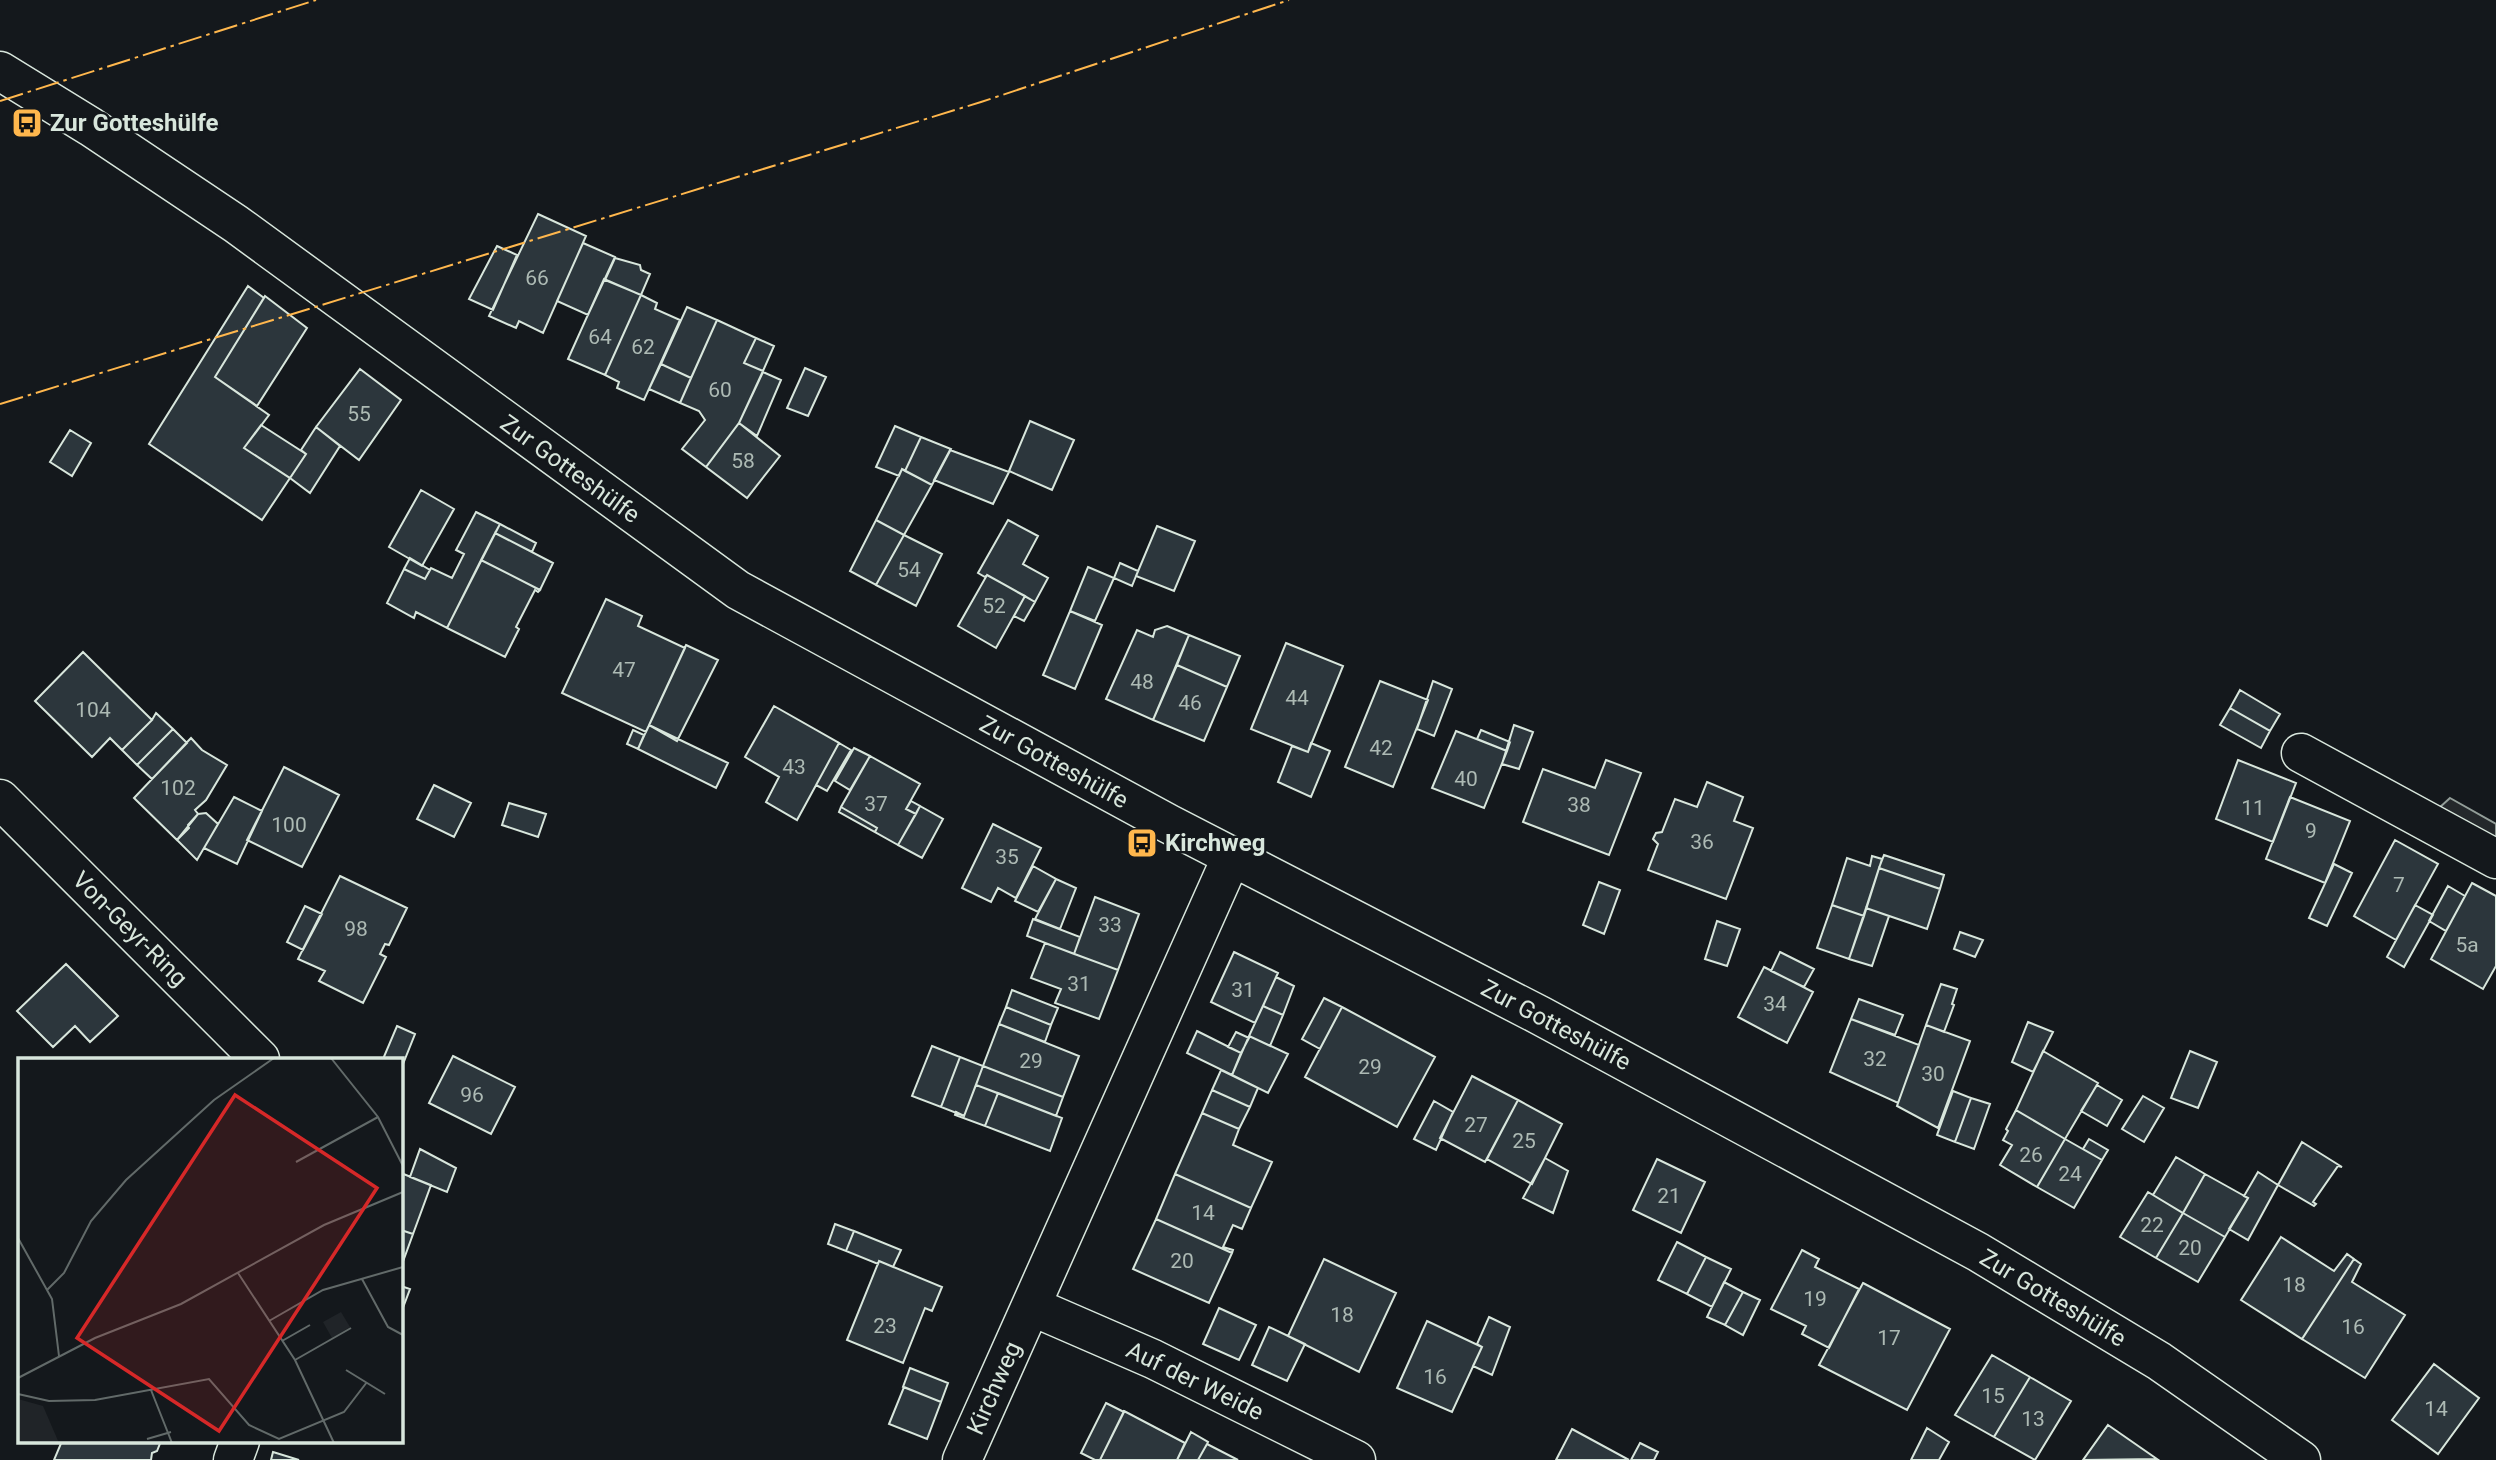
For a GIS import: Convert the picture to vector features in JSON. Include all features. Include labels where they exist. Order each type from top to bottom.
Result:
[{"type":"street","name":"Zur Gotteshülfe","points":[[0,71],[91,127],[236,224],[738,590],[1169,824],[1541,1016],[1978,1252],[2159,1361],[2301,1460]]},
{"type":"street","points":[[2301,753],[2496,859]]},
{"type":"street","name":"Von-Geyr-Ring","points":[[0,799],[259,1058]]},
{"type":"street","name":"Kirchweg","points":[[962,1460],[1232,856]]},
{"type":"street","name":"Auf der Weide","points":[[1031,1306],[1153,1359],[1356,1460]]},
{"type":"street","points":[[233,1460],[240,1442]]},
{"type":"shaded area","points":[[2450,798],[2496,824],[2496,839],[2439,808]]},
{"type":"building","points":[[538,214],[586,236],[543,333],[519,321],[516,328],[489,316]]},
{"type":"building","points":[[583,243],[615,257],[588,315],[557,301]]},
{"type":"building","points":[[497,246],[517,255],[493,310],[469,299]]},
{"type":"building","points":[[615,258],[640,265],[641,270],[650,274],[641,295],[605,280]]},
{"type":"building","points":[[604,279],[641,295],[605,375],[568,359]]},
{"type":"building","points":[[248,286],[264,298],[215,377],[269,415],[244,448],[290,478],[262,520],[149,444]]},
{"type":"building","points":[[641,295],[657,303],[655,309],[680,320],[644,400],[617,388],[619,382],[605,375]]},
{"type":"building","points":[[265,296],[307,328],[257,406],[215,377]]},
{"type":"building","points":[[687,307],[717,320],[691,378],[661,364]]},
{"type":"building","points":[[717,320],[756,338],[744,363],[763,371],[739,423],[706,467],[682,449],[705,420],[699,411],[680,403]]},
{"type":"building","points":[[756,338],[774,346],[763,371],[744,363]]},
{"type":"building","points":[[661,364],[691,378],[680,403],[649,389]]},
{"type":"building","points":[[805,368],[826,377],[808,416],[787,408]]},
{"type":"building","points":[[360,369],[401,400],[359,460],[316,427]]},
{"type":"building","points":[[763,372],[781,380],[757,436],[739,423]]},
{"type":"building","points":[[1030,421],[1074,440],[1052,490],[1009,471]]},
{"type":"building","points":[[739,423],[780,456],[747,498],[706,467]]},
{"type":"building","points":[[261,425],[306,454],[290,478],[244,448]]},
{"type":"building","points":[[895,426],[921,437],[905,471],[902,469],[899,476],[876,467]]},
{"type":"building","points":[[316,427],[340,446],[310,493],[290,478],[306,454],[301,450]]},
{"type":"building","points":[[70,430],[91,443],[72,476],[50,462]]},
{"type":"building","points":[[921,437],[951,449],[932,485],[905,471]]},
{"type":"building","points":[[950,450],[1009,472],[993,504],[934,480]]},
{"type":"building","points":[[902,469],[932,485],[904,535],[876,520]]},
{"type":"building","points":[[421,490],[454,509],[422,566],[389,547]]},
{"type":"building","points":[[476,512],[500,524],[447,628],[416,612],[414,618],[387,603],[404,569],[425,579],[431,568],[452,578],[464,554],[456,550]]},
{"type":"building","points":[[876,520],[904,535],[876,585],[850,571]]},
{"type":"building","points":[[1008,520],[1038,536],[1023,564],[1048,578],[1035,602],[987,575],[985,577],[978,573]]},
{"type":"building","points":[[500,524],[536,543],[532,552],[495,533]]},
{"type":"building","points":[[1157,526],[1195,541],[1174,591],[1136,576]]},
{"type":"building","points":[[495,533],[553,563],[540,590],[481,560]]},
{"type":"building","points":[[904,535],[942,554],[916,606],[876,585]]},
{"type":"building","points":[[410,558],[430,570],[425,579],[404,569]]},
{"type":"building","points":[[481,560],[540,590],[535,590],[516,627],[519,629],[505,657],[447,628]]},
{"type":"building","points":[[1120,563],[1138,571],[1132,586],[1114,578]]},
{"type":"building","points":[[1088,567],[1114,578],[1095,621],[1070,611]]},
{"type":"building","points":[[987,575],[1025,596],[996,648],[958,626]]},
{"type":"building","points":[[1025,596],[1035,602],[1024,621],[1014,616]]},
{"type":"building","points":[[606,599],[642,616],[638,626],[685,648],[646,732],[562,693]]},
{"type":"building","points":[[1070,611],[1102,625],[1075,689],[1043,675]]},
{"type":"building","points":[[1167,626],[1189,635],[1153,720],[1106,699],[1137,630],[1153,637],[1155,630]]},
{"type":"building","points":[[1189,635],[1240,656],[1227,687],[1177,665]]},
{"type":"building","points":[[1286,643],[1343,666],[1308,752],[1251,729]]},
{"type":"building","points":[[686,645],[718,660],[677,741],[649,725]]},
{"type":"building","points":[[83,652],[152,720],[122,750],[110,738],[92,757],[35,701]]},
{"type":"building","points":[[1177,665],[1227,687],[1204,741],[1153,720]]},
{"type":"building","points":[[1380,681],[1428,700],[1393,787],[1345,767]]},
{"type":"building","points":[[1433,681],[1452,689],[1434,736],[1417,729]]},
{"type":"building","points":[[2240,690],[2280,714],[2270,731],[2230,708]]},
{"type":"building","points":[[774,706],[839,743],[797,820],[766,802],[779,777],[745,757]]},
{"type":"building","points":[[2230,708],[2270,731],[2261,748],[2220,725]]},
{"type":"building","points":[[156,713],[173,729],[137,765],[122,750]]},
{"type":"building","points":[[649,725],[728,763],[716,788],[638,749]]},
{"type":"building","points":[[1514,725],[1533,732],[1519,769],[1502,764]]},
{"type":"building","points":[[173,729],[187,743],[152,779],[137,765]]},
{"type":"building","points":[[633,730],[644,735],[638,749],[627,744]]},
{"type":"building","points":[[1481,730],[1510,742],[1507,751],[1477,739]]},
{"type":"building","points":[[1456,731],[1507,751],[1484,808],[1432,788]]},
{"type":"building","points":[[191,738],[202,750],[227,765],[206,800],[195,810],[198,814],[188,825],[189,828],[177,840],[134,798]]},
{"type":"building","points":[[839,743],[851,750],[827,791],[816,785]]},
{"type":"building","points":[[1311,743],[1330,751],[1311,797],[1278,782],[1292,746],[1308,752]]},
{"type":"building","points":[[854,748],[870,756],[850,790],[835,781]]},
{"type":"building","points":[[870,756],[920,784],[906,809],[916,814],[898,845],[875,832],[877,828],[841,807]]},
{"type":"building","points":[[1606,760],[1641,773],[1609,855],[1523,822],[1543,769],[1595,788]]},
{"type":"building","points":[[2238,760],[2296,783],[2273,842],[2216,819]]},
{"type":"building","points":[[284,767],[339,795],[302,867],[247,840]]},
{"type":"building","points":[[1707,782],[1743,797],[1734,821],[1753,828],[1726,899],[1648,870],[1658,844],[1653,839],[1656,833],[1662,832],[1675,799],[1697,807]]},
{"type":"building","points":[[434,785],[471,803],[454,837],[417,819]]},
{"type":"building","points":[[234,797],[262,811],[237,864],[204,848]]},
{"type":"building","points":[[2290,797],[2350,821],[2325,883],[2266,859]]},
{"type":"building","points":[[911,801],[920,806],[916,814],[906,809]]},
{"type":"building","points":[[509,803],[546,814],[538,837],[502,825]]},
{"type":"building","points":[[920,806],[943,819],[922,858],[898,845]]},
{"type":"building","points":[[841,807],[877,828],[875,832],[839,812]]},
{"type":"building","points":[[206,813],[218,824],[197,860],[177,840],[198,814]]},
{"type":"building","points":[[993,824],[1041,848],[1016,898],[998,888],[991,902],[962,888]]},
{"type":"building","points":[[2395,840],[2438,864],[2396,940],[2354,916]]},
{"type":"building","points":[[1884,855],[1944,875],[1940,889],[1879,868]]},
{"type":"building","points":[[1872,856],[1882,859],[1864,916],[1832,905],[1847,858],[1870,866]]},
{"type":"building","points":[[2334,864],[2352,873],[2327,926],[2309,918]]},
{"type":"building","points":[[1033,866],[1056,879],[1038,912],[1015,901]]},
{"type":"building","points":[[1879,868],[1940,889],[1927,929],[1866,908]]},
{"type":"building","points":[[340,876],[407,908],[389,945],[385,944],[380,954],[386,957],[363,1003],[319,981],[325,971],[298,959]]},
{"type":"building","points":[[1056,879],[1076,888],[1060,929],[1035,919]]},
{"type":"building","points":[[1599,882],[1620,890],[1604,934],[1583,925]]},
{"type":"building","points":[[2472,883],[2496,896],[2496,966],[2483,989],[2431,959]]},
{"type":"building","points":[[2448,886],[2465,896],[2446,931],[2429,921]]},
{"type":"building","points":[[1095,897],[1139,914],[1118,970],[1074,954]]},
{"type":"building","points":[[1832,905],[1864,916],[1849,959],[1817,948]]},
{"type":"building","points":[[2415,905],[2433,915],[2404,967],[2387,957]]},
{"type":"building","points":[[305,906],[322,914],[303,950],[287,942]]},
{"type":"building","points":[[1866,908],[1889,916],[1872,966],[1849,959]]},
{"type":"building","points":[[1033,919],[1080,937],[1074,954],[1027,936]]},
{"type":"building","points":[[1717,921],[1740,929],[1727,966],[1705,959]]},
{"type":"building","points":[[1960,932],[1983,940],[1975,957],[1954,949]]},
{"type":"building","points":[[1045,943],[1118,970],[1099,1019],[1055,1003],[1061,989],[1031,978]]},
{"type":"building","points":[[1234,952],[1278,973],[1255,1023],[1211,1002]]},
{"type":"building","points":[[1780,952],[1814,969],[1804,987],[1771,971]]},
{"type":"building","points":[[66,964],[118,1016],[90,1042],[75,1026],[53,1047],[17,1011]]},
{"type":"building","points":[[1764,967],[1813,992],[1787,1043],[1738,1017]]},
{"type":"building","points":[[1276,977],[1294,986],[1283,1015],[1263,1006]]},
{"type":"building","points":[[1941,984],[1957,989],[1944,1032],[1926,1025]]},
{"type":"building","points":[[1012,990],[1058,1008],[1051,1025],[1006,1007]]},
{"type":"building","points":[[1324,998],[1342,1007],[1320,1049],[1302,1039]]},
{"type":"building","points":[[1859,999],[1903,1015],[1895,1035],[1851,1019]]},
{"type":"building","points":[[1263,1006],[1283,1015],[1270,1046],[1249,1036]]},
{"type":"building","points":[[1006,1007],[1051,1025],[1045,1042],[999,1024]]},
{"type":"building","points":[[1342,1007],[1435,1057],[1397,1127],[1305,1077]]},
{"type":"building","points":[[1851,1019],[1919,1045],[1898,1103],[1830,1072]]},
{"type":"building","points":[[2028,1022],[2053,1032],[2033,1072],[2012,1062]]},
{"type":"building","points":[[999,1024],[1079,1056],[1063,1097],[983,1066]]},
{"type":"building","points":[[1926,1025],[1970,1041],[1938,1128],[1897,1106]]},
{"type":"building","points":[[397,1026],[415,1034],[402,1066],[402,1058],[383,1058]]},
{"type":"building","points":[[1197,1031],[1241,1053],[1232,1075],[1187,1053]]},
{"type":"building","points":[[1236,1032],[1249,1038],[1241,1053],[1228,1047]]},
{"type":"building","points":[[1249,1036],[1288,1054],[1268,1093],[1232,1075]]},
{"type":"building","points":[[932,1046],[960,1057],[941,1107],[912,1096]]},
{"type":"building","points":[[2043,1051],[2098,1083],[2065,1139],[2016,1110]]},
{"type":"building","points":[[2190,1051],[2217,1062],[2198,1108],[2171,1098]]},
{"type":"building","points":[[453,1056],[515,1087],[491,1134],[429,1103]]},
{"type":"building","points":[[960,1057],[983,1066],[964,1116],[941,1107]]},
{"type":"building","points":[[983,1066],[1063,1097],[1056,1116],[976,1085]]},
{"type":"building","points":[[1221,1070],[1258,1088],[1250,1107],[1212,1090]]},
{"type":"building","points":[[1472,1076],[1518,1100],[1485,1162],[1440,1138]]},
{"type":"building","points":[[976,1085],[998,1093],[985,1126],[955,1115],[956,1112],[964,1116]]},
{"type":"building","points":[[2097,1085],[2122,1100],[2107,1126],[2081,1111]]},
{"type":"building","points":[[1212,1090],[1250,1107],[1239,1129],[1202,1113]]},
{"type":"building","points":[[1953,1091],[1971,1098],[1955,1142],[1937,1135]]},
{"type":"building","points":[[998,1093],[1062,1118],[1050,1151],[985,1126]]},
{"type":"building","points":[[2143,1096],[2164,1108],[2144,1142],[2122,1129]]},
{"type":"building","points":[[1971,1098],[1990,1104],[1974,1149],[1955,1142]]},
{"type":"building","points":[[1518,1100],[1562,1124],[1532,1184],[1487,1159]]},
{"type":"building","points":[[1434,1101],[1453,1112],[1436,1150],[1414,1139]]},
{"type":"building","points":[[2016,1110],[2065,1139],[2037,1187],[2000,1165],[2012,1145],[2003,1140]]},
{"type":"building","points":[[1202,1113],[1239,1129],[1233,1145],[1272,1162],[1251,1208],[1175,1174]]},
{"type":"building","points":[[2065,1139],[2102,1160],[2074,1208],[2037,1187]]},
{"type":"building","points":[[2089,1139],[2108,1150],[2102,1160],[2083,1149]]},
{"type":"building","points":[[2302,1142],[2342,1167],[2338,1166],[2313,1202],[2316,1204],[2314,1206],[2278,1185]]},
{"type":"building","points":[[420,1149],[456,1168],[447,1192],[410,1177]]},
{"type":"building","points":[[2176,1157],[2205,1174],[2183,1213],[2153,1195]]},
{"type":"building","points":[[1545,1158],[1568,1171],[1553,1213],[1523,1198]]},
{"type":"building","points":[[1657,1159],[1705,1182],[1681,1233],[1633,1210]]},
{"type":"building","points":[[2258,1172],[2278,1185],[2248,1240],[2229,1229],[2248,1198],[2244,1196]]},
{"type":"building","points":[[402,1173],[431,1185],[413,1234],[402,1230]]},
{"type":"building","points":[[1175,1174],[1251,1208],[1242,1229],[1233,1225],[1223,1247],[1233,1250],[1232,1253],[1156,1219]]},
{"type":"building","points":[[2205,1174],[2248,1198],[2225,1237],[2183,1213]]},
{"type":"building","points":[[2148,1192],[2183,1213],[2156,1258],[2120,1237]]},
{"type":"building","points":[[2183,1213],[2225,1237],[2198,1282],[2156,1258]]},
{"type":"building","points":[[1156,1219],[1232,1253],[1209,1303],[1133,1269]]},
{"type":"building","points":[[835,1224],[854,1231],[846,1251],[828,1244]]},
{"type":"building","points":[[402,1230],[413,1234],[402,1264]]},
{"type":"building","points":[[854,1231],[901,1250],[893,1267],[846,1251]]},
{"type":"building","points":[[2281,1237],[2334,1271],[2347,1254],[2354,1259],[2302,1339],[2241,1300]]},
{"type":"building","points":[[1677,1242],[1706,1257],[1687,1294],[1658,1280]]},
{"type":"building","points":[[1802,1250],[1819,1259],[1815,1267],[1859,1289],[1829,1348],[1802,1334],[1806,1326],[1771,1309]]},
{"type":"building","points":[[1706,1257],[1731,1269],[1712,1307],[1687,1294]]},
{"type":"building","points":[[1324,1259],[1396,1293],[1359,1372],[1288,1336]]},
{"type":"building","points":[[2354,1259],[2361,1264],[2352,1282],[2405,1315],[2365,1378],[2302,1339]]},
{"type":"building","points":[[879,1261],[942,1287],[932,1311],[925,1308],[903,1363],[847,1340]]},
{"type":"building","points":[[1724,1282],[1743,1292],[1725,1325],[1707,1317]]},
{"type":"building","points":[[1863,1283],[1950,1329],[1907,1410],[1819,1365]]},
{"type":"building","points":[[402,1286],[410,1289],[402,1310]]},
{"type":"building","points":[[1743,1292],[1760,1300],[1743,1335],[1725,1325]]},
{"type":"building","points":[[1219,1308],[1256,1325],[1239,1360],[1203,1344]]},
{"type":"building","points":[[1489,1317],[1510,1327],[1492,1375],[1473,1366],[1482,1347],[1477,1344]]},
{"type":"building","points":[[1427,1321],[1482,1347],[1452,1412],[1397,1388]]},
{"type":"building","points":[[1269,1327],[1305,1344],[1287,1381],[1252,1365]]},
{"type":"building","points":[[1992,1355],[2030,1377],[1994,1437],[1955,1415]]},
{"type":"building","points":[[2434,1364],[2479,1398],[2438,1454],[2392,1420]]},
{"type":"building","points":[[910,1368],[948,1383],[941,1402],[903,1387]]},
{"type":"building","points":[[2030,1377],[2071,1401],[2035,1460],[1994,1437]]},
{"type":"building","points":[[904,1387],[941,1402],[927,1439],[889,1424]]},
{"type":"building","points":[[1106,1403],[1124,1412],[1100,1460],[1095,1460],[1081,1453]]},
{"type":"building","points":[[1124,1411],[1185,1443],[1177,1460],[1100,1460]]},
{"type":"building","points":[[2108,1425],[2157,1459],[2083,1460]]},
{"type":"building","points":[[1927,1428],[1949,1442],[1939,1460],[1911,1460]]},
{"type":"building","points":[[1572,1429],[1629,1460],[1556,1460]]},
{"type":"building","points":[[1191,1432],[1208,1442],[1198,1460],[1177,1460]]},
{"type":"building","points":[[62,1442],[161,1442],[157,1451],[152,1453],[151,1460],[54,1460]]},
{"type":"building","points":[[1640,1443],[1658,1452],[1654,1460],[1631,1460]]},
{"type":"building","points":[[1207,1444],[1238,1460],[1198,1460]]},
{"type":"building","points":[[273,1452],[299,1460],[271,1460]]},
{"type":"power","points":[[0,101],[316,0]]},
{"type":"power","points":[[0,404],[981,102],[1289,0]]},
{"type":"place","name":"Zur Gotteshülfe","points":[[27,123]]},
{"type":"place","name":"Kirchweg","points":[[1142,843]]}]
